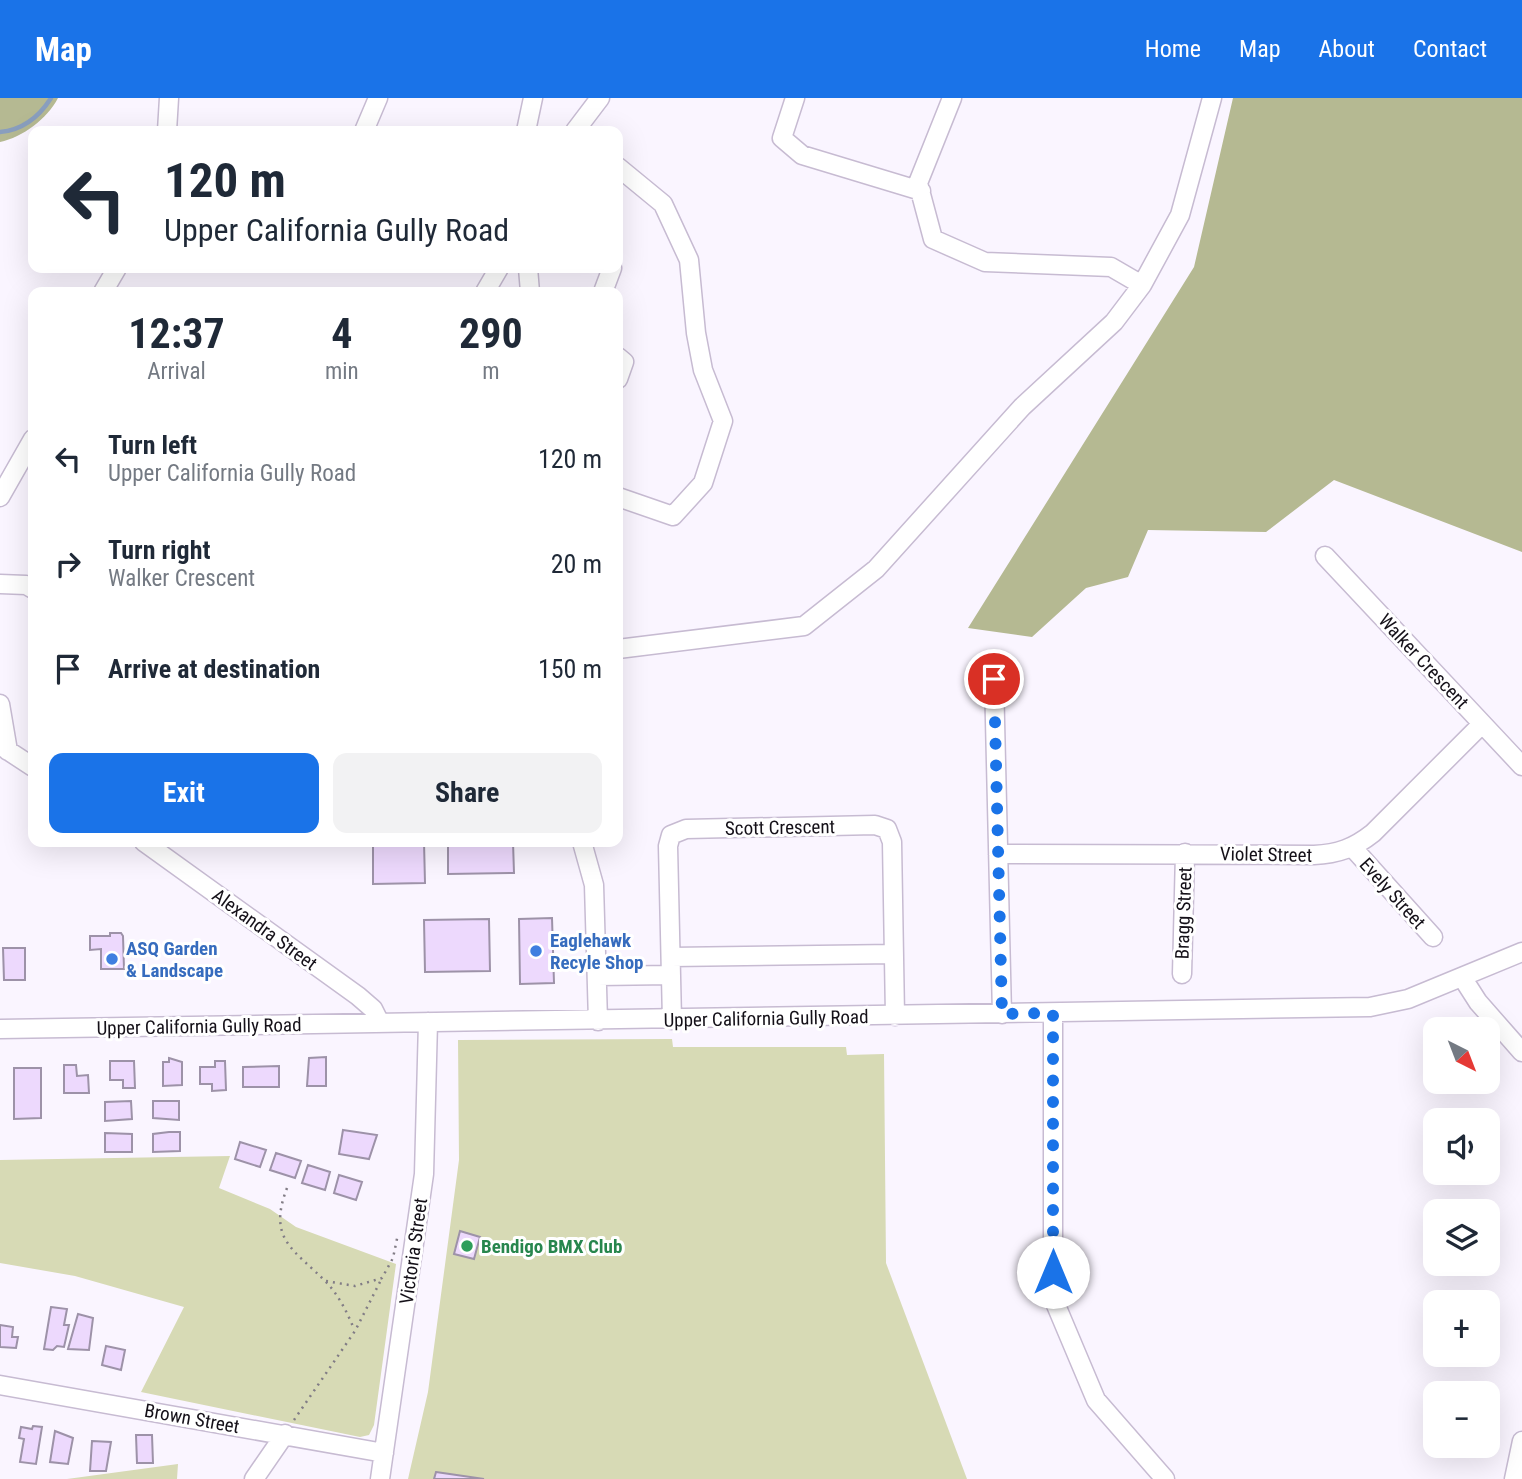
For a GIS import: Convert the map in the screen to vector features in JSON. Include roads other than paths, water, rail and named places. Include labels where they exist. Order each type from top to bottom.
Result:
[{"type":"street","points":[[167,126],[169,98]]},
{"type":"street","points":[[366,126],[378,98]]},
{"type":"street","points":[[527,126],[533,98]]},
{"type":"street","points":[[579,126],[600,98]]},
{"type":"street","points":[[795,98],[782,138],[802,155],[921,191]]},
{"type":"street","points":[[952,98],[918,183],[933,239],[985,262],[1111,267],[1142,285]]},
{"type":"street","points":[[623,648],[804,626],[876,569],[1022,407],[1114,322],[1142,285],[1180,215],[1212,98]]},
{"type":"street","points":[[623,171],[663,204],[689,260],[696,333],[703,370],[723,421],[703,483],[673,516],[623,499]]},
{"type":"street","points":[[0,497],[28,448]]},
{"type":"street","name":"Walker Crescent","points":[[1325,556],[1522,766]]},
{"type":"street","points":[[0,584],[28,582]]},
{"type":"street","points":[[994,679],[1002,1014]]},
{"type":"street","points":[[0,704],[4,748],[28,764]]},
{"type":"street","name":"Violet Street","points":[[998,854],[1329,854],[1353,848],[1373,833],[1482,724]]},
{"type":"street","name":"Scott Crescent","points":[[672,1020],[668,846],[674,832],[686,829],[875,825],[887,829],[892,842],[895,1016]]},
{"type":"street","name":"Alexandra Street","points":[[151,847],[358,996],[373,1009],[380,1023]]},
{"type":"street","points":[[575,847],[594,905]]},
{"type":"street","points":[[583,847],[594,885],[598,1021]]},
{"type":"street","name":"Evely Street","points":[[1353,848],[1433,937]]},
{"type":"street","name":"Bragg Street","points":[[1182,974],[1185,853]]},
{"type":"street","name":"Upper California Gully Road","points":[[0,1028],[672,1020],[1370,1007],[1408,999],[1522,952]]},
{"type":"street","points":[[597,976],[671,966],[894,954]]},
{"type":"street","points":[[1462,977],[1478,1003],[1522,1052]]},
{"type":"street","points":[[1053,1013],[1053,1298],[1096,1400],[1165,1479]]},
{"type":"street","name":"Victoria Street","points":[[380,1479],[424,1174],[428,1022]]},
{"type":"street","name":"Brown Street","points":[[0,1385],[384,1453]]},
{"type":"street","points":[[254,1479],[285,1434]]},
{"type":"street","points":[[1514,1479],[1522,1441]]},
{"type":"waterway","points":[[0,132],[16,129],[30,121],[51,98]]},
{"type":"place","name":"Eaglehawk Recyle Shop","points":[[536,951]]},
{"type":"place","name":"ASQ Garden & Landscape","points":[[112,959]]},
{"type":"place","name":"Bendigo BMX Club","points":[[467,1246]]}]
